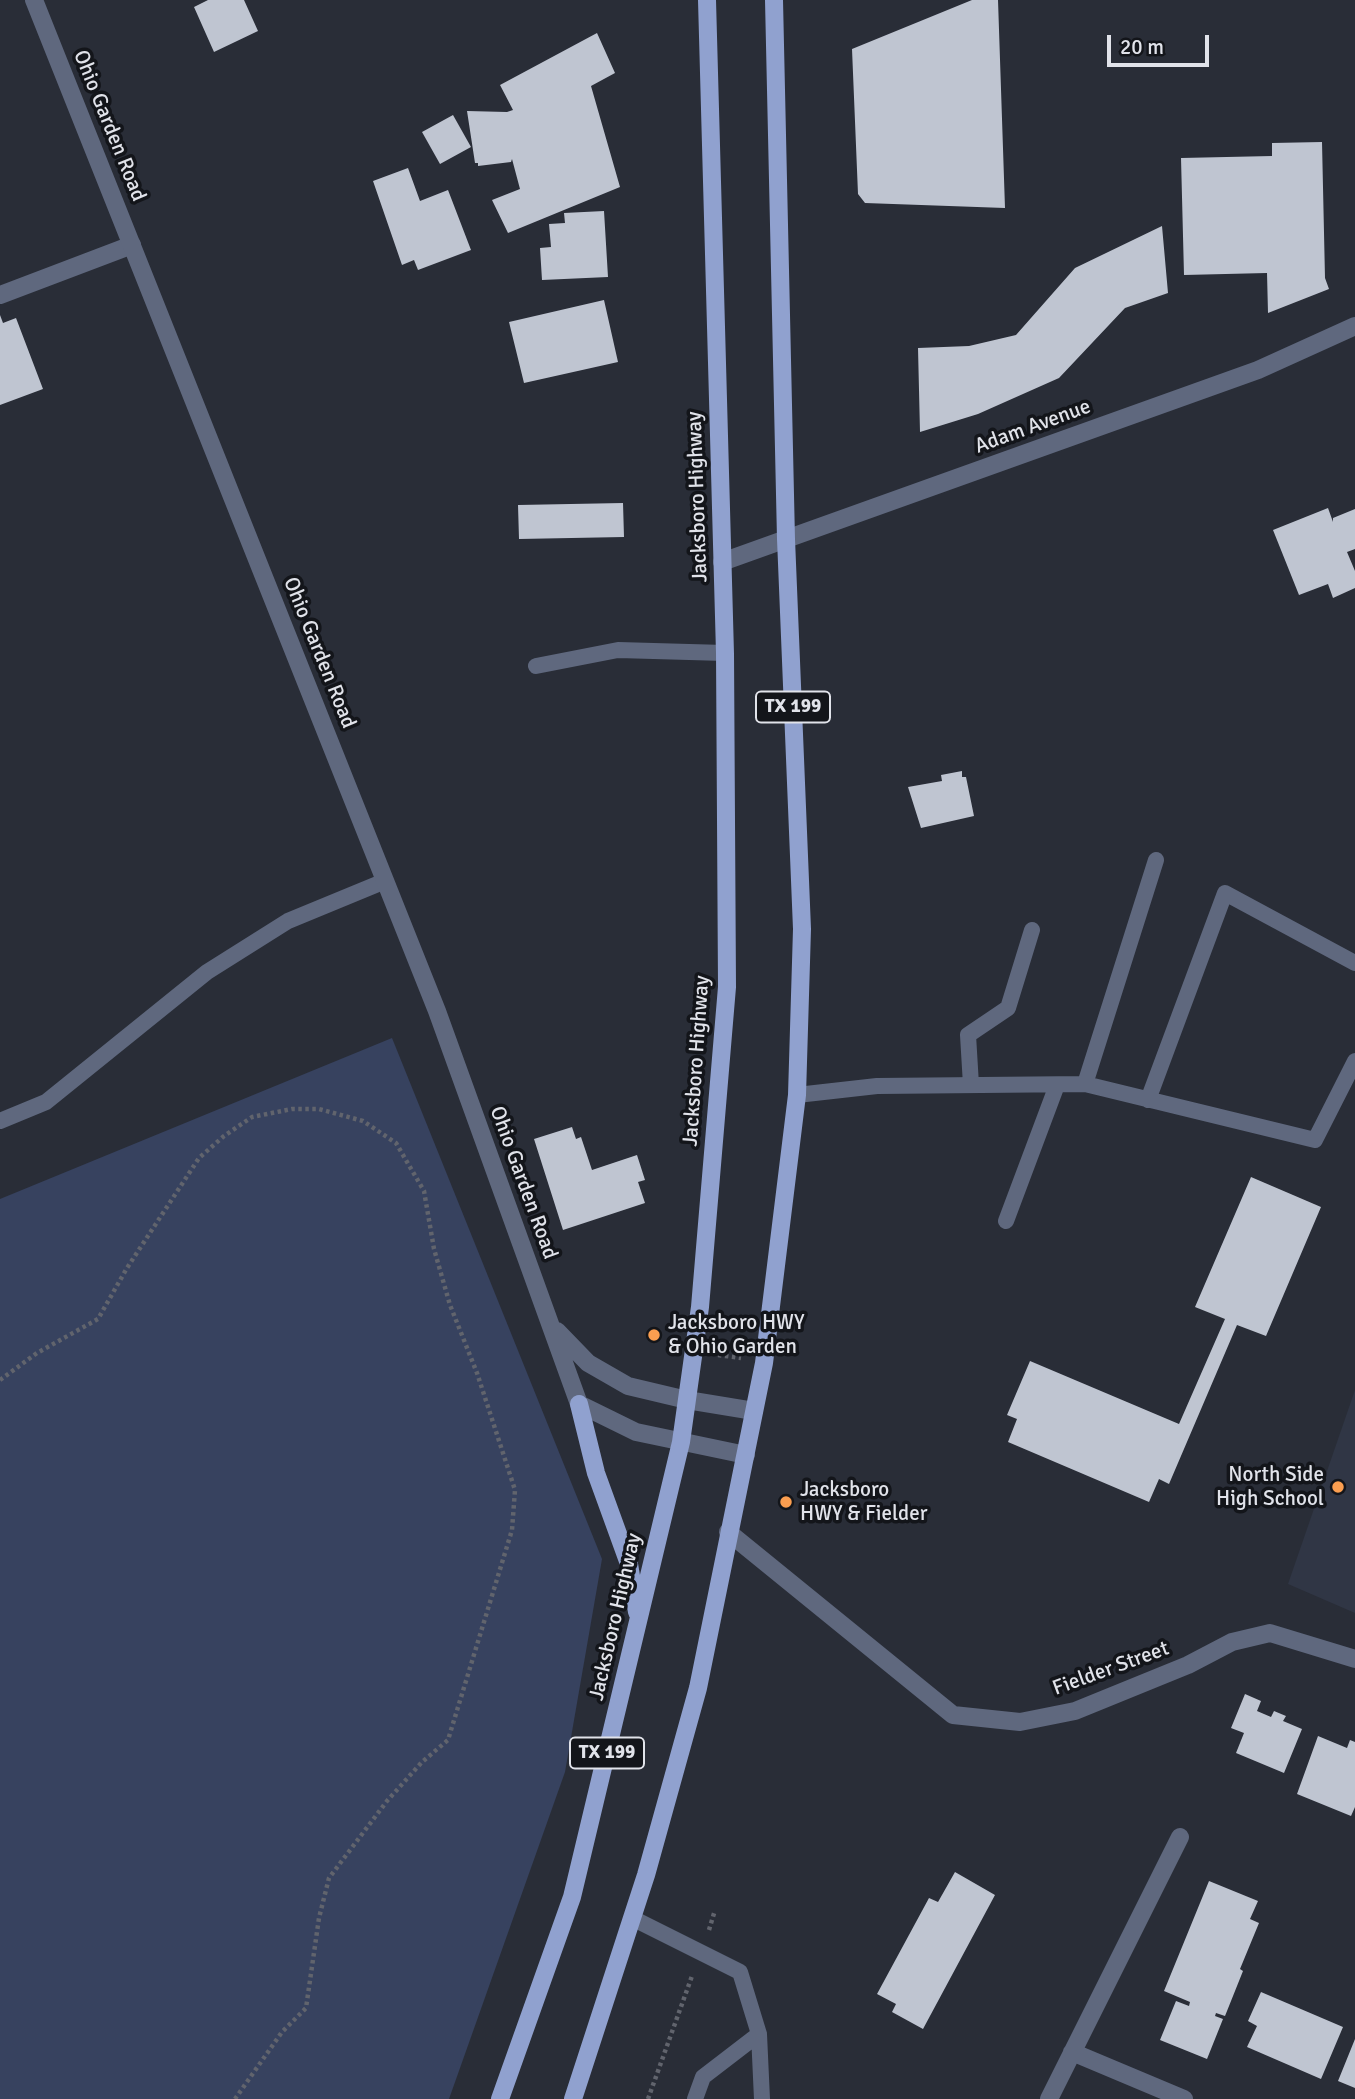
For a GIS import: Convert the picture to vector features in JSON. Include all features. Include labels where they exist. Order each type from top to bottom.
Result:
[{"type":"main road","name":"Jacksboro Highway","points":[[500,2099],[572,1897],[681,1442],[700,1307],[727,987],[725,653],[707,0]]},
{"type":"main road","name":"TX 199","points":[[573,2099],[632,1918],[698,1688],[766,1350],[797,1095],[802,929],[786,539],[774,0]]},
{"type":"main road","points":[[579,1404],[596,1473],[629,1564],[638,1622]]},
{"type":"street","name":"Ohio Garden Road","points":[[34,0],[437,1011],[579,1404]]},
{"type":"street","points":[[0,295],[132,245]]},
{"type":"street","name":"Adam Avenue","points":[[722,562],[1258,370],[1355,326]]},
{"type":"street","name":"Ohio Garden Road","points":[[552,1326],[588,1363],[628,1386],[687,1400],[754,1411]]},
{"type":"street","points":[[579,1404],[636,1432],[746,1455]]},
{"type":"street","name":"Fielder Street","points":[[728,1532],[953,1714],[1020,1722],[1075,1711],[1188,1665],[1232,1642],[1270,1633],[1355,1659]]},
{"type":"street","points":[[1049,2099],[1180,1837]]},
{"type":"street","points":[[1072,2052],[1184,2099]]},
{"type":"lane","points":[[536,666],[618,650],[725,653]]},
{"type":"lane","points":[[1085,1084],[1156,860]]},
{"type":"lane","points":[[0,1121],[46,1102],[207,972],[288,921],[385,881]]},
{"type":"lane","points":[[1148,1100],[1226,892],[1355,963]]},
{"type":"lane","points":[[971,1085],[968,1035],[1008,1008],[1032,930]]},
{"type":"lane","points":[[797,1095],[877,1086],[1085,1084],[1315,1140],[1355,1061]]},
{"type":"lane","points":[[1006,1221],[1057,1085]]},
{"type":"lane","points":[[632,1918],[740,1972],[759,2034],[762,2099]]},
{"type":"lane","points":[[695,2099],[703,2077],[759,2034]]},
{"type":"path","points":[[0,1380],[37,1353],[98,1319],[134,1257],[199,1158],[224,1136],[252,1117],[292,1109],[319,1109],[363,1121],[396,1143],[424,1191],[434,1248],[450,1305],[477,1373],[515,1490],[512,1530],[447,1740],[422,1762],[387,1801],[330,1878],[319,1918],[306,2008],[282,2032],[235,2099]]},
{"type":"path","points":[[712,1354],[742,1359]]},
{"type":"path","points":[[709,1932],[715,1910]]},
{"type":"path","points":[[648,2099],[694,1972]]},
{"type":"shaded area","points":[[392,1038],[602,1559],[565,1772],[449,2099],[0,2099],[0,1199]]},
{"type":"shaded area","name":"North Side High School","points":[[1355,1390],[1355,1613],[1288,1584]]},
{"type":"building","points":[[208,0],[244,0],[258,31],[214,52],[194,7]]},
{"type":"building","points":[[972,0],[998,0],[1005,208],[865,203],[858,194],[852,49]]},
{"type":"building","points":[[597,33],[615,73],[591,86],[620,187],[508,233],[492,200],[520,189],[512,159],[511,162],[478,166],[478,163],[475,163],[467,111],[513,110],[500,85]]},
{"type":"building","points":[[453,115],[471,147],[440,164],[422,132]]},
{"type":"building","points":[[1322,142],[1325,278],[1329,289],[1268,313],[1267,273],[1184,275],[1181,158],[1272,156],[1272,143]]},
{"type":"building","points":[[408,168],[420,201],[448,190],[471,250],[418,270],[414,260],[402,265],[373,181]]},
{"type":"building","points":[[604,211],[608,277],[542,280],[540,248],[551,247],[549,224],[565,223],[564,213]]},
{"type":"building","points":[[1162,226],[1168,293],[1125,308],[1059,378],[978,414],[920,432],[918,348],[969,346],[1016,335],[1075,268]]},
{"type":"building","points":[[604,300],[618,362],[524,383],[509,322]]},
{"type":"building","points":[[0,315],[3,323],[16,318],[43,389],[0,405]]},
{"type":"building","points":[[623,503],[624,537],[519,539],[518,505]]},
{"type":"building","points":[[1328,508],[1333,522],[1333,518],[1355,509],[1355,549],[1347,552],[1355,571],[1355,588],[1333,598],[1328,584],[1299,595],[1273,530]]},
{"type":"building","points":[[962,771],[962,777],[966,777],[974,816],[921,828],[908,787],[942,781],[941,775]]},
{"type":"building","points":[[572,1127],[576,1139],[581,1137],[592,1170],[637,1155],[645,1180],[638,1182],[645,1203],[563,1230],[534,1139]]},
{"type":"building","points":[[1251,1177],[1321,1207],[1266,1336],[1237,1325],[1169,1484],[1159,1479],[1149,1502],[1008,1442],[1017,1419],[1007,1415],[1030,1361],[1179,1424],[1225,1319],[1195,1307]]},
{"type":"building","points":[[1245,1694],[1261,1701],[1257,1711],[1271,1717],[1274,1711],[1286,1716],[1283,1721],[1302,1729],[1284,1773],[1236,1753],[1244,1733],[1231,1728]]},
{"type":"building","points":[[1318,1736],[1347,1748],[1350,1740],[1355,1742],[1355,1807],[1351,1816],[1297,1794]]},
{"type":"building","points":[[955,1872],[995,1895],[923,2029],[892,2012],[896,2004],[877,1994],[929,1898],[938,1902]]},
{"type":"building","points":[[1209,1881],[1258,1901],[1250,1919],[1259,1923],[1225,2016],[1216,2013],[1215,2016],[1223,2019],[1207,2059],[1160,2040],[1176,2001],[1189,2006],[1190,2002],[1164,1991]]},
{"type":"building","points":[[1261,1992],[1343,2027],[1321,2079],[1247,2047],[1257,2026],[1248,2021]]},
{"type":"building","points":[[1355,2039],[1355,2088],[1338,2081]]},
{"type":"place","name":"Jacksboro HWY & Ohio Garden","points":[[654,1335]]},
{"type":"place","name":"North Side High School","points":[[1338,1487]]},
{"type":"place","name":"Jacksboro HWY & Fielder","points":[[786,1502]]}]
